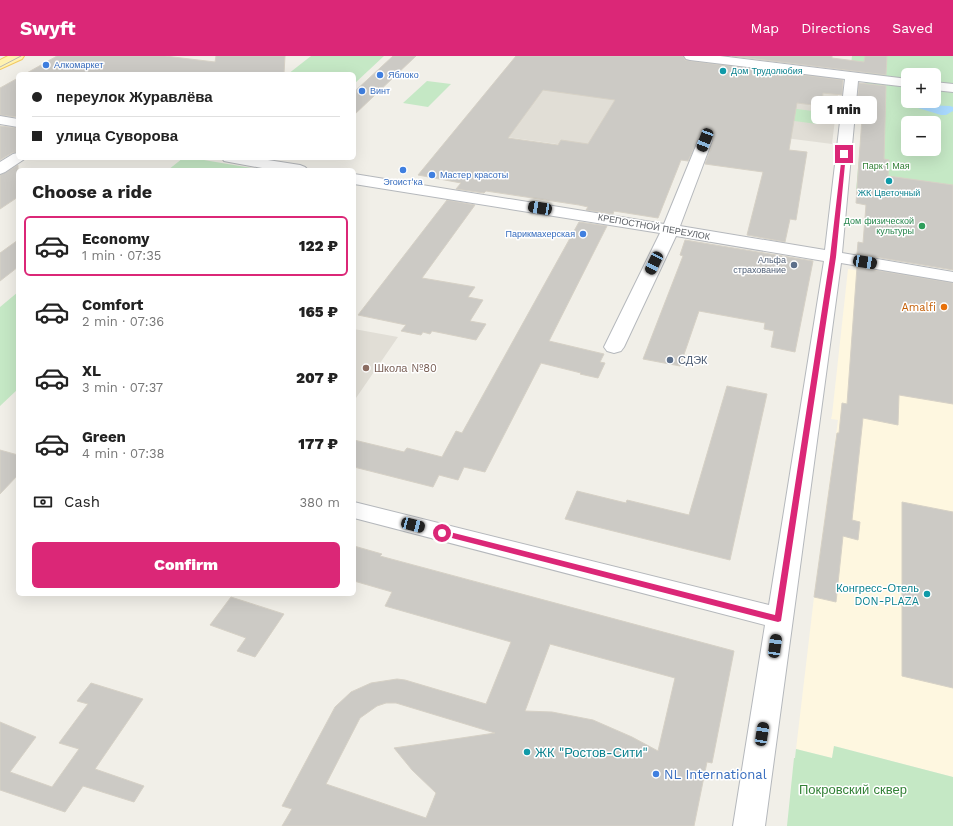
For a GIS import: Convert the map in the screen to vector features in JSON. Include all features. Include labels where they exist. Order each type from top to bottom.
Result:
[{"type":"main road","points":[[0,65],[18,56]]},
{"type":"street","points":[[690,56],[901,82]]},
{"type":"street","points":[[749,826],[778,618],[833,257],[852,76]]},
{"type":"street","points":[[941,87],[953,88]]},
{"type":"street","points":[[0,120],[16,123]]},
{"type":"street","points":[[614,347],[670,229],[705,140]]},
{"type":"street","points":[[0,169],[16,158]]},
{"type":"street","points":[[241,160],[288,168]]},
{"type":"street","name":"КРЕПОСТНОЙ ПЕРЕУЛОК","points":[[356,179],[670,229],[953,277]]},
{"type":"street","points":[[356,511],[778,618]]},
{"type":"shaded area","points":[[566,56],[648,56],[840,78],[832,144],[632,118],[614,152],[506,137]]},
{"type":"shaded area","points":[[848,269],[953,286],[953,777],[834,746],[832,758],[796,749],[814,597],[838,420],[831,419]]},
{"type":"shaded area","name":"Школа №80","points":[[356,329],[398,337],[356,398]]},
{"type":"green space","points":[[311,56],[384,56],[356,82],[356,72],[291,72]]},
{"type":"green space","name":"Парк 1 Мая","points":[[852,56],[953,56],[953,266],[892,196],[856,191],[867,66],[851,64]]},
{"type":"green space","points":[[427,81],[451,84],[428,107],[403,103]]},
{"type":"green space","points":[[767,105],[820,112],[817,124],[764,117]]},
{"type":"green space","points":[[180,160],[204,160],[251,168],[170,168]]},
{"type":"green space","points":[[16,294],[16,391],[0,406],[0,307]]},
{"type":"green space","name":"Покровский сквер","points":[[834,746],[953,777],[953,826],[787,826],[796,749],[832,758]]},
{"type":"water","points":[[941,106],[953,107],[953,111],[946,115],[941,115],[918,108],[941,108]]},
{"type":"building","points":[[57,56],[165,56],[215,62],[216,56],[285,56],[284,72],[29,72]]},
{"type":"building","points":[[393,56],[416,56],[356,113],[356,90]]},
{"type":"building","points":[[516,56],[683,56],[685,60],[690,61],[843,80],[842,95],[823,93],[822,106],[797,103],[789,150],[807,152],[796,220],[790,219],[785,242],[747,235],[763,172],[705,164],[713,142],[711,137],[699,137],[688,161],[681,160],[658,218],[614,211],[613,214],[586,210],[588,207],[579,205],[486,191],[484,193],[456,189],[461,183],[418,175]],"holes":[[[543,90],[615,100],[588,144],[561,140],[558,145],[508,138]]]},
{"type":"building","points":[[732,56],[832,56],[832,58],[864,62],[865,56],[887,56],[886,75]]},
{"type":"building","points":[[16,79],[16,117],[0,115],[0,88]]},
{"type":"building","points":[[859,83],[886,86],[884,159],[889,160],[888,176],[953,185],[953,270],[857,254],[858,242],[863,243],[866,205],[856,203],[863,104],[857,104]]},
{"type":"building","points":[[0,126],[16,128],[16,152],[0,160]]},
{"type":"building","points":[[18,165],[18,168],[16,168],[16,198],[0,209],[0,175]]},
{"type":"building","points":[[447,200],[475,205],[422,278],[475,287],[468,297],[483,300],[470,321],[486,324],[476,340],[432,331],[430,334],[423,332],[421,335],[401,331],[406,325],[358,315]]},
{"type":"building","points":[[579,222],[607,226],[549,341],[604,354],[600,362],[605,363],[598,378],[541,363],[485,472],[464,467],[458,480],[439,475],[433,487],[356,468],[356,440],[404,452],[407,448],[442,457],[456,431],[462,433]]},
{"type":"building","points":[[685,240],[813,261],[795,352],[771,347],[774,331],[764,329],[765,323],[699,311],[680,366],[643,359],[683,256],[680,255]]},
{"type":"building","points":[[16,241],[16,269],[0,281],[0,253]]},
{"type":"building","points":[[857,267],[953,283],[953,404],[899,395],[898,425],[863,418],[852,520],[860,522],[858,540],[843,536],[836,602],[814,597],[837,433],[839,433],[842,403],[847,404]]},
{"type":"building","points":[[727,386],[767,394],[730,560],[565,519],[577,491],[626,503],[627,500],[689,515]]},
{"type":"building","points":[[0,450],[16,454],[16,477],[0,494]]},
{"type":"building","name":"Конгресс-Отель DON-PLAZA","points":[[902,502],[953,512],[953,688],[902,676]]},
{"type":"building","name":"ЖК \"Ростов-Сити\"","points":[[356,547],[382,554],[380,556],[734,651],[712,763],[707,762],[694,826],[282,826],[292,809],[282,806],[335,707],[351,692],[371,683],[397,679],[405,680],[486,704],[511,642],[385,606],[392,592],[356,582]],"holes":[[[550,644],[675,678],[658,751],[632,737],[593,720],[552,712],[525,711]],[[386,703],[396,703],[495,733],[394,748],[412,770],[436,793],[426,818],[326,784],[360,718],[377,706]]]},
{"type":"building","points":[[231,597],[284,614],[255,657],[237,651],[246,638],[210,625]]},
{"type":"building","points":[[91,683],[143,699],[95,769],[144,786],[134,802],[83,786],[65,812],[0,790],[0,722],[36,737],[10,772],[52,787],[79,749],[59,743],[88,704],[77,701]]},
{"type":"tram line","points":[[0,67],[21,56]]},
{"type":"place","name":"Алкомаркет","points":[[46,65]]},
{"type":"place","name":"Дом Трудолюбия","points":[[723,71]]},
{"type":"place","name":"Яблоко","points":[[380,75]]},
{"type":"place","name":"Винт","points":[[362,91]]},
{"type":"place","name":"Эгоист'ка","points":[[403,170]]},
{"type":"place","name":"Мастер красоты","points":[[432,175]]},
{"type":"place","name":"ЖК Цветочный","points":[[889,181]]},
{"type":"place","name":"Дом физической культуры","points":[[922,226]]},
{"type":"place","name":"Парикмахерская","points":[[583,234]]},
{"type":"place","name":"Альфа страхование","points":[[794,265]]},
{"type":"place","name":"Amalfi","points":[[944,307]]},
{"type":"place","name":"СДЭК","points":[[670,360]]},
{"type":"place","name":"Школа №80","points":[[366,368]]},
{"type":"place","name":"Конгресс-Отель DON-PLAZA","points":[[927,594]]},
{"type":"place","name":"ЖК \"Ростов-Сити\"","points":[[527,752]]},
{"type":"place","name":"NL International","points":[[656,774]]},
{"type":"route","points":[[442,533],[733,608],[778,618],[782,601],[833,257],[844,154]]}]
